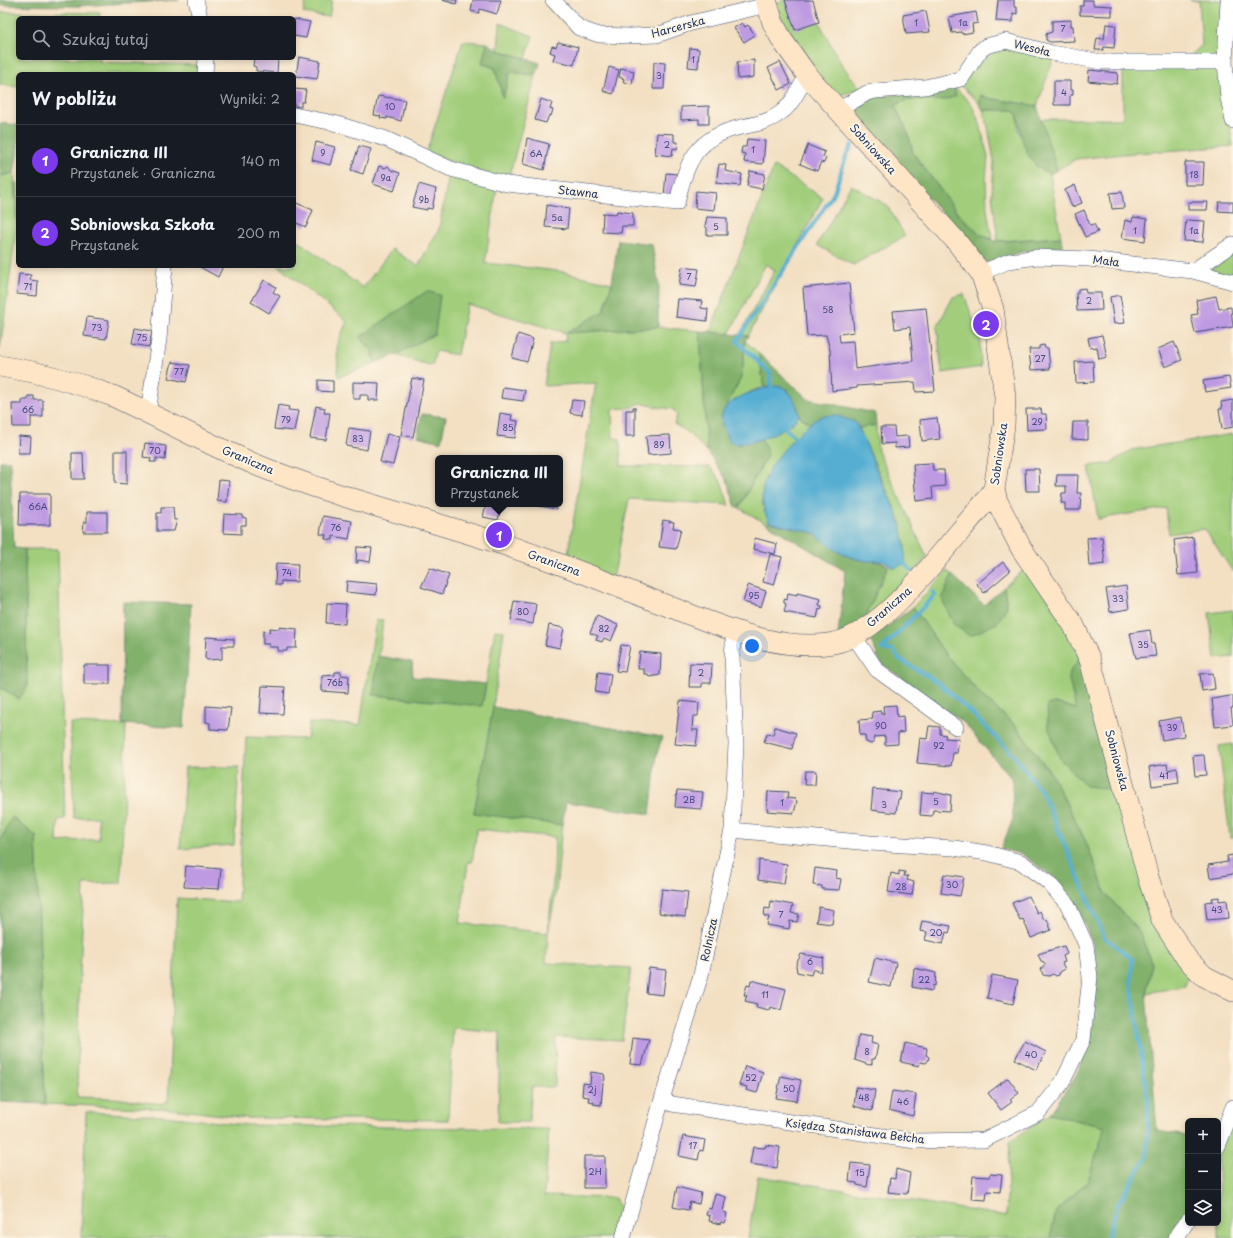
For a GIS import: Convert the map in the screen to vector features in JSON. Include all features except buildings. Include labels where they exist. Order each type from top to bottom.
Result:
[{"type":"street","points":[[196,0],[200,16]]},
{"type":"street","name":"Harcerska","points":[[553,0],[579,28],[599,34],[629,36],[657,35],[691,23],[766,2]]},
{"type":"street","points":[[1228,0],[1228,98],[1233,121]]},
{"type":"street","name":"Sobniowska","points":[[766,2],[782,40],[807,75],[956,241],[981,273],[993,309],[1005,397],[1004,426],[994,489],[997,501],[1021,548],[1073,624],[1090,660],[1148,877],[1162,920],[1186,959],[1204,976],[1233,991]]},
{"type":"street","name":"Wesoła","points":[[838,110],[867,93],[925,87],[961,79],[980,51],[986,46],[1006,41],[1052,53],[1102,62],[1228,57]]},
{"type":"street","points":[[206,60],[206,72]]},
{"type":"street","name":"Stawna","points":[[296,115],[334,123],[386,139],[451,169],[507,184],[676,203],[690,161],[704,143],[724,131],[768,121],[785,110],[807,75]]},
{"type":"street","points":[[1193,271],[1233,244]]},
{"type":"street","name":"Mała","points":[[981,273],[1009,261],[1037,257],[1089,259],[1193,271],[1233,282]]},
{"type":"street","points":[[148,413],[159,339],[165,268]]},
{"type":"street","name":"Graniczna","points":[[0,366],[60,378],[113,396],[260,466],[322,488],[538,556],[734,632],[771,640],[808,644],[834,642],[853,635],[879,618],[921,577],[986,501],[994,489]]},
{"type":"street","name":"Rolnicza","points":[[622,1238],[662,1099],[701,975],[732,830],[736,744],[732,656],[734,632]]},
{"type":"street","points":[[853,635],[877,670],[956,727]]},
{"type":"street","name":"Księdza Stanisława Bełcha","points":[[662,1099],[672,1104],[915,1141],[984,1140],[1038,1113],[1062,1083],[1083,1040],[1090,977],[1086,945],[1068,905],[1048,882],[1021,862],[987,853],[954,848],[870,843],[732,830]]},
{"type":"street","points":[[1221,1139],[1233,1107]]},
{"type":"street","points":[[1176,1238],[1185,1224]]},
{"type":"green space","points":[[0,0],[179,0],[77,6],[0,5]]},
{"type":"green space","points":[[306,0],[332,0],[329,17],[303,13]]},
{"type":"green space","points":[[785,0],[819,22],[842,65],[861,89],[836,96],[793,42],[775,4]]},
{"type":"green space","points":[[1190,0],[1225,0],[1220,54],[1213,57],[1188,58],[1202,45],[1199,1]]},
{"type":"green space","points":[[0,12],[100,13],[100,16],[16,16],[16,60],[100,60],[100,62],[200,65],[202,72],[16,72],[16,87],[0,85]]},
{"type":"green space","points":[[500,23],[533,36],[526,58],[498,50]]},
{"type":"green space","points":[[463,41],[487,43],[482,63],[495,68],[503,97],[510,72],[536,75],[508,181],[426,153]]},
{"type":"green space","points":[[487,43],[498,50],[540,63],[536,75],[510,72],[503,98],[495,68],[482,63]]},
{"type":"green space","points":[[1006,45],[1054,57],[1037,106],[988,98],[981,95],[979,103],[960,85],[982,56]]},
{"type":"green space","points":[[1220,65],[1233,146],[1076,159],[1057,170],[1040,119],[1123,119],[1123,66]]},
{"type":"green space","points":[[954,86],[972,105],[980,124],[988,157],[986,179],[987,209],[992,239],[981,235],[960,216],[913,153],[908,133],[895,106],[901,101],[917,99]]},
{"type":"green space","points":[[954,86],[956,96],[947,100],[912,100],[895,106],[908,133],[913,153],[960,216],[981,235],[995,241],[1061,237],[1063,250],[1025,251],[986,263],[854,113],[872,98]]},
{"type":"green space","points":[[981,95],[988,98],[1037,106],[1057,170],[1050,174],[1040,169],[1033,162],[1023,143],[1018,116],[1013,110],[983,110],[979,104]]},
{"type":"green space","points":[[983,110],[1013,110],[1018,116],[1018,129],[1036,166],[1050,174],[1061,237],[998,241],[992,194],[994,161],[988,127]]},
{"type":"green space","points":[[0,123],[16,125],[16,160],[14,173],[0,176]]},
{"type":"green space","points":[[774,166],[823,198],[748,336],[739,336],[775,270],[766,264],[729,334],[710,332]]},
{"type":"green space","points":[[14,173],[16,231],[0,349],[0,176]]},
{"type":"green space","points":[[449,173],[497,188],[485,263],[558,271],[612,283],[604,311],[567,333],[658,327],[700,331],[707,451],[686,431],[674,424],[677,415],[673,409],[641,403],[629,408],[612,409],[613,438],[620,439],[621,466],[710,467],[721,481],[729,505],[629,499],[613,579],[567,559],[596,383],[544,386],[550,344],[565,341],[566,333],[467,304],[457,355],[436,351],[432,366],[395,355],[435,334],[360,337],[372,350],[375,363],[338,377],[337,345],[347,321],[281,268],[296,268],[296,239],[363,288],[392,249],[418,266],[439,229]]},
{"type":"green space","points":[[14,183],[16,183],[16,210]]},
{"type":"green space","points":[[851,185],[887,205],[905,236],[853,265],[817,245]]},
{"type":"green space","points":[[618,240],[652,244],[659,287],[658,327],[566,333],[604,311],[612,283]]},
{"type":"green space","points":[[1233,254],[1233,278],[1210,269]]},
{"type":"green space","points":[[427,291],[440,295],[435,334],[395,355],[375,363],[372,350],[360,337]]},
{"type":"green space","points":[[964,294],[980,340],[981,367],[942,373],[937,327],[953,297]]},
{"type":"green space","points":[[700,331],[748,336],[745,341],[742,376],[721,416],[722,426],[738,445],[761,438],[768,453],[739,508],[736,507],[727,480],[707,451]]},
{"type":"green space","points":[[745,341],[759,354],[764,387],[752,391],[725,407],[742,376]]},
{"type":"green space","points":[[759,354],[808,399],[875,413],[876,425],[859,428],[855,422],[821,417],[811,424],[799,416],[798,408],[787,389],[764,387]]},
{"type":"green space","points":[[422,414],[446,417],[441,442],[417,436]]},
{"type":"green space","points":[[799,416],[811,424],[790,442],[764,482],[762,498],[764,511],[769,522],[767,524],[739,508],[768,454],[761,438],[792,424]]},
{"type":"green space","points":[[876,425],[878,451],[927,557],[899,589],[864,620],[888,566],[895,568],[905,556],[905,546],[900,520],[859,428]]},
{"type":"green space","points":[[1233,434],[1233,572],[1205,529],[1169,534],[1166,508],[1098,519],[1089,466],[1111,463],[1131,450]]},
{"type":"green space","points":[[0,461],[10,461],[14,548],[25,549],[27,687],[19,699],[0,687]]},
{"type":"green space","points":[[769,522],[810,531],[820,536],[838,551],[849,557],[860,560],[881,562],[888,566],[864,620],[838,635],[845,571],[767,524]]},
{"type":"green space","points":[[25,549],[58,549],[65,819],[58,820],[57,842],[99,839],[98,817],[74,818],[70,723],[126,725],[121,883],[84,884],[79,997],[77,1097],[113,1098],[162,1104],[168,1101],[177,898],[238,902],[246,737],[307,739],[309,723],[360,725],[376,620],[383,620],[374,695],[482,706],[495,630],[504,631],[493,707],[474,813],[562,825],[556,892],[548,933],[546,963],[631,968],[622,1040],[556,1037],[555,1087],[532,1087],[529,1122],[498,1122],[500,1032],[453,1028],[448,1120],[248,1118],[170,1109],[45,1104],[36,836],[0,841],[0,687],[19,699],[27,687]],"holes":[[[477,829],[555,837],[554,872],[548,933],[460,923],[468,862],[472,862]]]},
{"type":"green space","points":[[1027,567],[1067,627],[1080,658],[1068,675],[1076,709],[1055,703],[1118,790],[1189,973],[1185,986],[1146,993],[1152,964],[1139,931],[1106,894],[1086,842],[1052,775],[1015,725],[982,696],[946,655],[913,607],[947,571],[952,575],[948,583],[954,625],[1007,607],[1004,587]]},
{"type":"green space","points":[[952,575],[984,605],[1004,587],[1007,607],[997,623],[970,636],[954,625],[942,599]]},
{"type":"green space","points":[[123,602],[191,604],[184,728],[122,724]]},
{"type":"green space","points":[[913,607],[946,655],[982,696],[1015,725],[1052,775],[1086,842],[1106,894],[1139,931],[1152,964],[1146,993],[1157,1131],[1185,1136],[1185,1214],[1169,1238],[1050,1238],[1056,1211],[1088,1181],[1105,1127],[1050,1114],[1078,1072],[1090,1035],[1093,944],[1078,909],[1054,877],[1022,854],[1001,849],[1013,819],[1012,779],[964,723],[881,663],[870,639]]},
{"type":"green space","points":[[1233,610],[1233,657],[1215,659],[1209,613]]},
{"type":"green space","points":[[378,656],[412,662],[413,677],[486,684],[482,706],[373,695]]},
{"type":"green space","points":[[1080,658],[1118,790],[1086,786],[1060,759],[1048,726],[1047,705],[1055,703],[1076,709],[1068,675]]},
{"type":"green space","points":[[493,707],[662,737],[657,754],[650,814],[566,802],[562,825],[474,813]]},
{"type":"green space","points":[[1233,744],[1233,838],[1230,838],[1219,746]]},
{"type":"green space","points":[[185,767],[239,767],[234,845],[180,849]]},
{"type":"green space","points":[[12,817],[36,836],[45,1104],[0,1102],[0,841]]},
{"type":"green space","points":[[86,1112],[164,1116],[246,1125],[549,1129],[544,1196],[615,1198],[624,1217],[618,1238],[81,1238]]},
{"type":"green space","points":[[1050,1114],[1105,1127],[1088,1181],[1056,1211],[1050,1238],[748,1238],[758,1176],[1006,1216],[1010,1141]]},
{"type":"green space","points":[[1233,1116],[1233,1238],[1219,1238],[1219,1226],[1221,1226],[1221,1147]]},
{"type":"water","points":[[780,386],[791,394],[799,416],[786,427],[757,441],[747,443],[730,442],[724,430],[722,416],[730,403],[746,394],[765,388]]},
{"type":"water","points":[[835,415],[855,422],[859,428],[898,516],[904,538],[905,563],[895,568],[883,561],[865,561],[847,556],[837,551],[814,533],[769,522],[767,517],[762,492],[764,482],[772,465],[779,455],[804,428],[822,416]]},
{"type":"waterway","points":[[772,390],[770,373],[737,341],[834,193],[846,157],[852,145]]},
{"type":"waterway","points":[[781,424],[798,440]]},
{"type":"waterway","points":[[901,560],[912,571]]},
{"type":"waterway","points":[[933,592],[935,595],[882,649],[894,651],[899,659],[939,683],[976,717],[1015,757],[1042,792],[1104,937],[1132,959],[1131,984],[1148,1101],[1147,1156],[1118,1204],[1107,1238]]},
{"type":"place","name":"Sobniowska Szkoła","points":[[986,324]]},
{"type":"place","name":"Graniczna III","points":[[499,535]]}]
